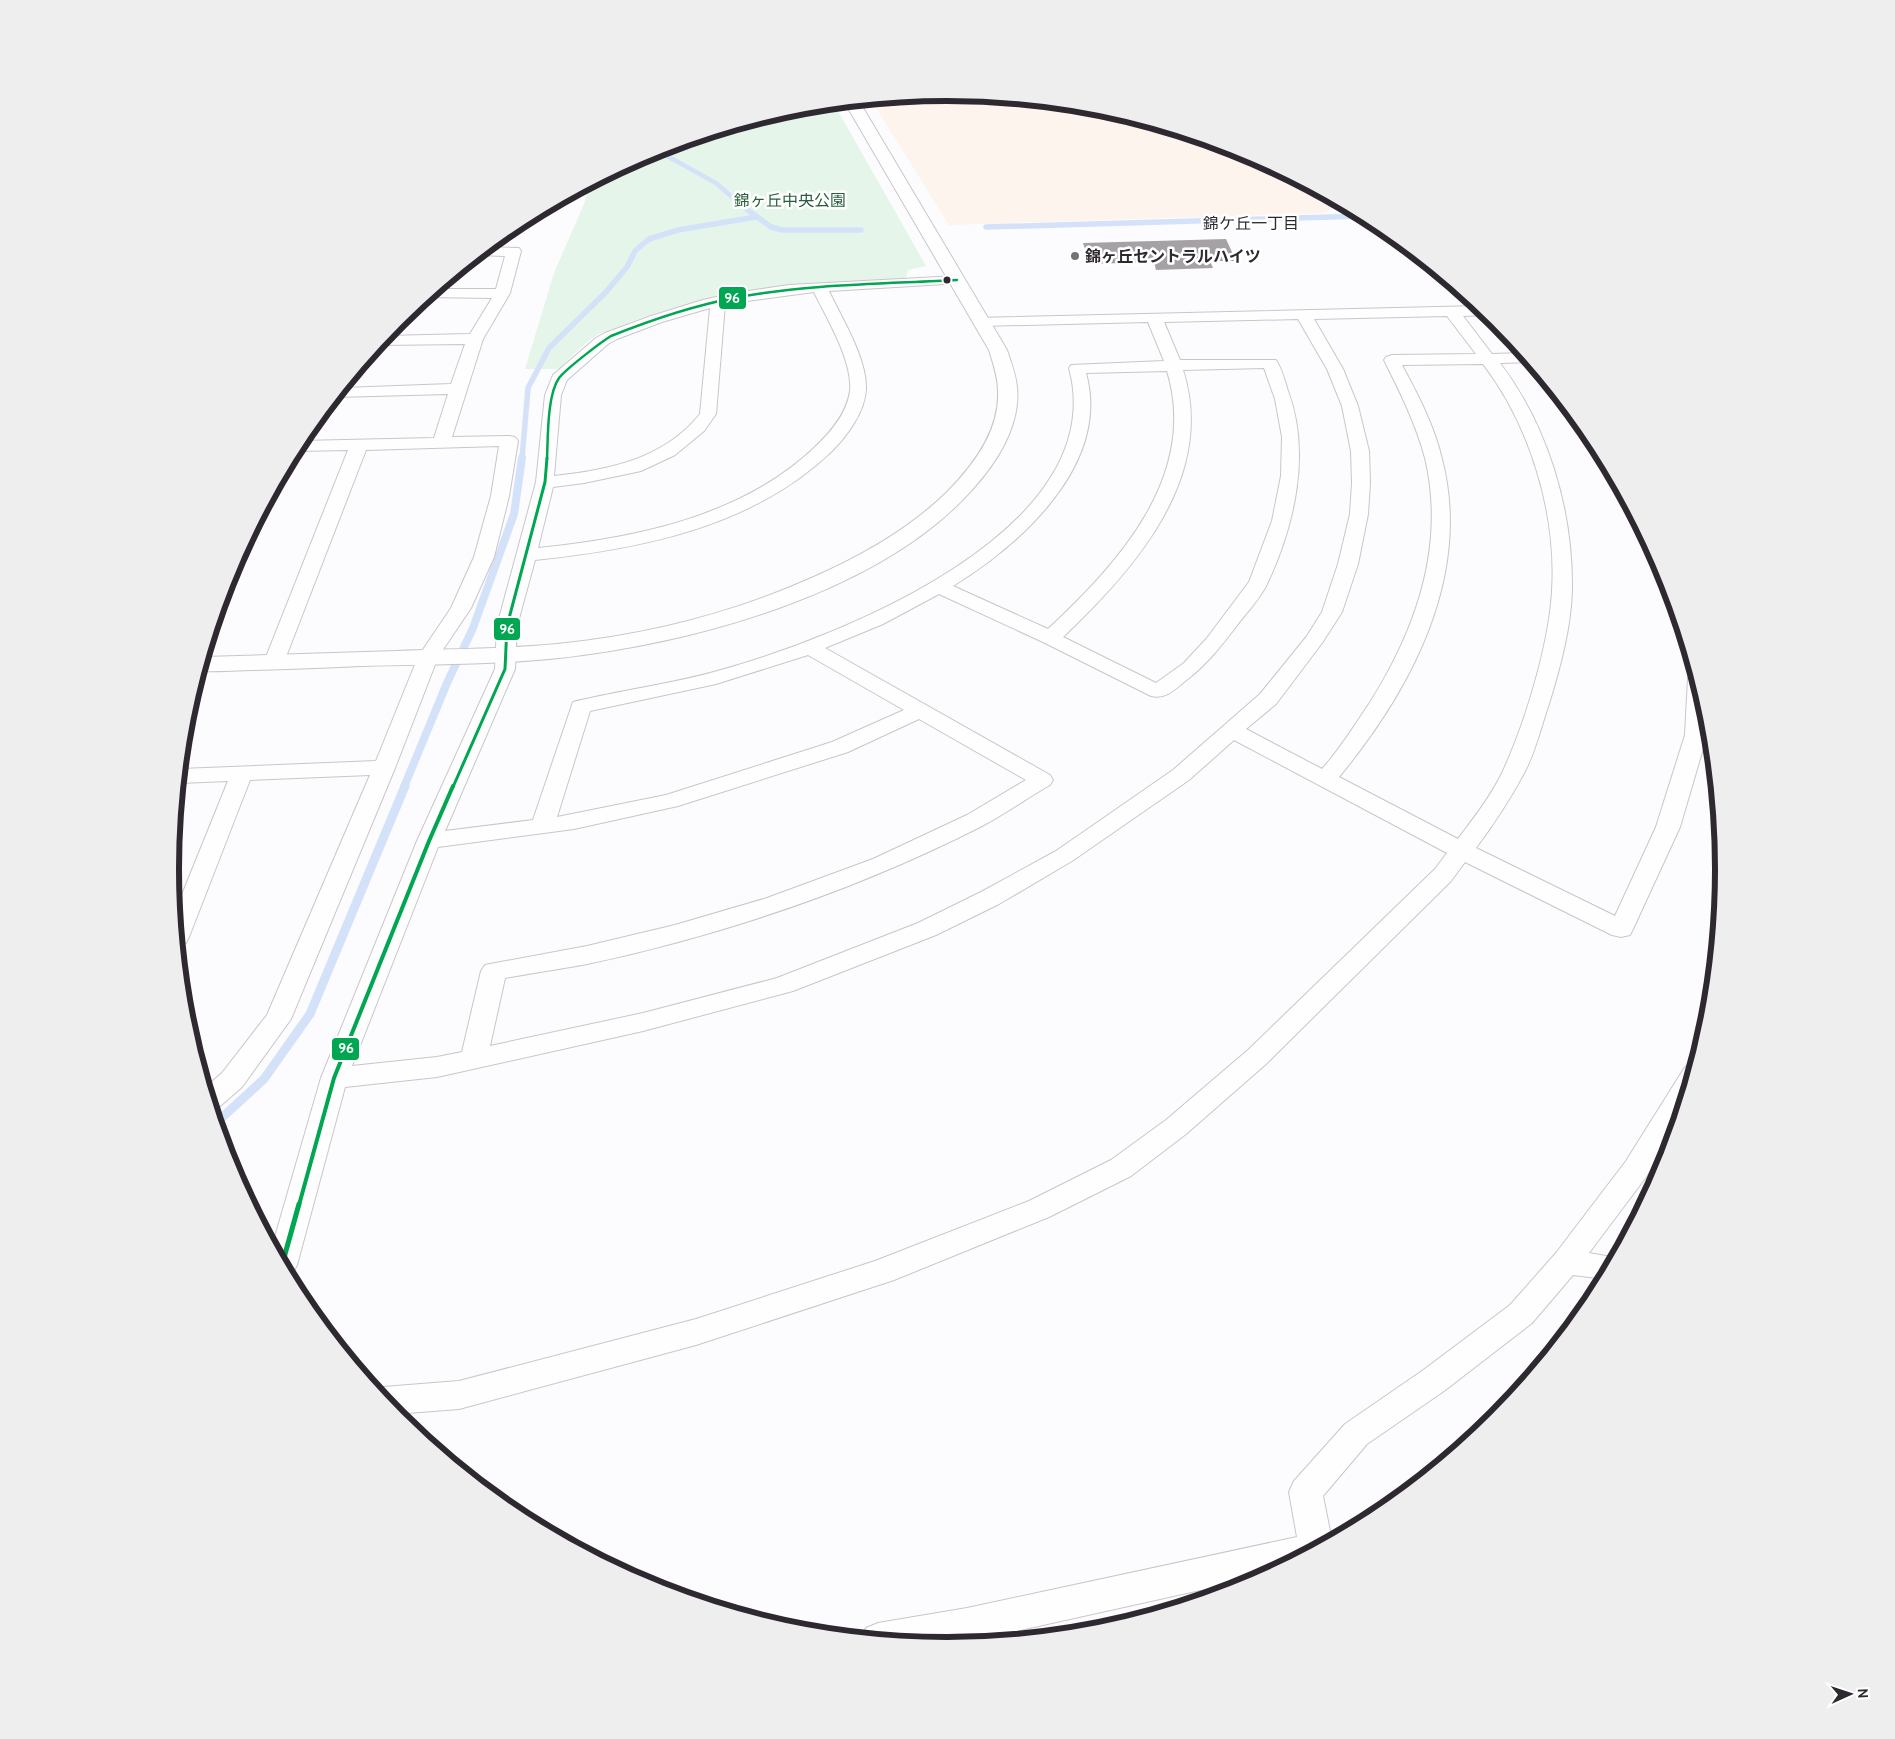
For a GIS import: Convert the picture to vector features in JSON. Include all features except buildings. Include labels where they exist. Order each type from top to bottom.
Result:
[{"type":"street","points":[[207,664],[506,655],[579,648],[631,639],[699,624],[769,604],[817,585],[861,563],[924,524],[972,478],[991,450],[1006,419],[1009,395],[1006,374],[998,350],[855,107]]},
{"type":"street","points":[[441,443],[475,339],[502,293],[514,251],[492,252]]},
{"type":"street","points":[[284,1257],[334,1078],[429,841],[504,669],[507,626],[545,482],[553,395],[559,378],[602,341],[676,312],[772,292],[958,280]]},
{"type":"street","points":[[527,555],[567,552],[633,540],[700,520],[772,489],[810,463],[831,442],[849,416],[858,391],[858,378],[846,344],[820,288]]},
{"type":"street","points":[[439,294],[502,293]]},
{"type":"street","points":[[545,482],[584,478],[635,467],[669,451],[698,428],[708,414],[718,312],[717,302]]},
{"type":"street","points":[[981,321],[1475,311]]},
{"type":"street","points":[[392,1400],[459,1395],[696,1332],[883,1271],[1039,1209],[1121,1168],[1176,1128],[1256,1056],[1419,900],[1443,875],[1462,851],[1513,774],[1532,723],[1556,634],[1562,591],[1561,554],[1557,519],[1540,450],[1508,385],[1452,312]]},
{"type":"street","points":[[334,1078],[437,1067],[643,1022],[784,986],[927,928],[990,898],[1064,856],[1181,775],[1268,699],[1315,639],[1332,612],[1348,564],[1359,514],[1362,483],[1360,451],[1350,406],[1335,369],[1302,314]]},
{"type":"street","points":[[1050,638],[1099,593],[1125,562],[1154,520],[1166,492],[1182,440],[1184,418],[1175,365],[1154,317]]},
{"type":"street","points":[[390,341],[475,339]]},
{"type":"street","points":[[1326,778],[1350,747],[1408,657],[1424,618],[1439,568],[1442,528],[1440,493],[1434,460],[1424,428],[1392,360],[1521,358]]},
{"type":"street","points":[[542,827],[581,707],[701,682],[810,648],[883,618],[983,558],[1002,543],[1020,527],[1061,475],[1077,439],[1082,410],[1082,390],[1077,368],[1270,364],[1284,399],[1291,437],[1290,476],[1281,521],[1258,583],[1214,642],[1191,667],[1158,692],[1050,638],[938,586]]},
{"type":"street","points":[[346,393],[458,389]]},
{"type":"street","points":[[214,1096],[232,1080],[278,1019],[384,768],[440,657],[484,557],[500,496],[510,441],[307,446]]},
{"type":"street","points":[[274,662],[359,444]]},
{"type":"street","points":[[474,1058],[494,971],[587,955],[675,933],[776,904],[898,856],[975,820],[1042,780],[810,648]]},
{"type":"street","points":[[1233,731],[1326,778],[1462,851],[1621,929],[1668,827],[1696,735],[1697,703]]},
{"type":"street","points":[[429,841],[542,827],[637,809],[778,768],[840,747],[922,710]]},
{"type":"street","points":[[185,776],[384,768]]},
{"type":"street","points":[[182,926],[242,773]]},
{"type":"street","points":[[1316,1543],[1306,1492],[1356,1434],[1432,1381],[1521,1314],[1566,1262],[1636,1169],[1682,1094]]},
{"type":"street","points":[[1566,1262],[1605,1267]]},
{"type":"street","points":[[901,1636],[967,1625],[1301,1552]]},
{"type":"shaded area","points":[[948,101],[998,103],[1048,108],[1097,116],[1146,127],[1194,142],[1287,180],[1335,206],[1325,213],[949,225],[874,105]]},
{"type":"green space","name":"錦ヶ丘中央公園","points":[[837,110],[926,266],[908,270],[906,279],[765,291],[730,296],[661,311],[599,334],[583,346],[559,369],[525,369],[554,273],[588,191],[608,180],[701,142],[749,127]]},
{"type":"waterway","points":[[667,155],[716,183],[733,198]]},
{"type":"waterway","points":[[741,205],[771,227],[782,230],[861,230]]},
{"type":"waterway","points":[[986,227],[1351,216]]},
{"type":"waterway","points":[[522,459],[528,388],[549,348],[606,292],[627,267],[635,251],[649,239],[678,230],[756,217]]},
{"type":"waterway","points":[[404,787],[447,683],[473,628],[514,514],[522,458]]},
{"type":"waterway","points":[[221,1118],[264,1079],[310,1014],[405,786]]},
{"type":"transit line","name":"96","points":[[284,1257],[334,1078],[429,841],[505,669],[507,626],[545,482],[553,395],[559,378],[602,341],[611,336],[656,319],[703,305],[762,293],[789,290],[846,285],[957,280]]},
{"type":"place","name":"錦ヶ丘セントラルハイツ","points":[[1075,256]]},
{"type":"district","name":"錦ケ丘一丁目","points":[[1251,223]]}]
